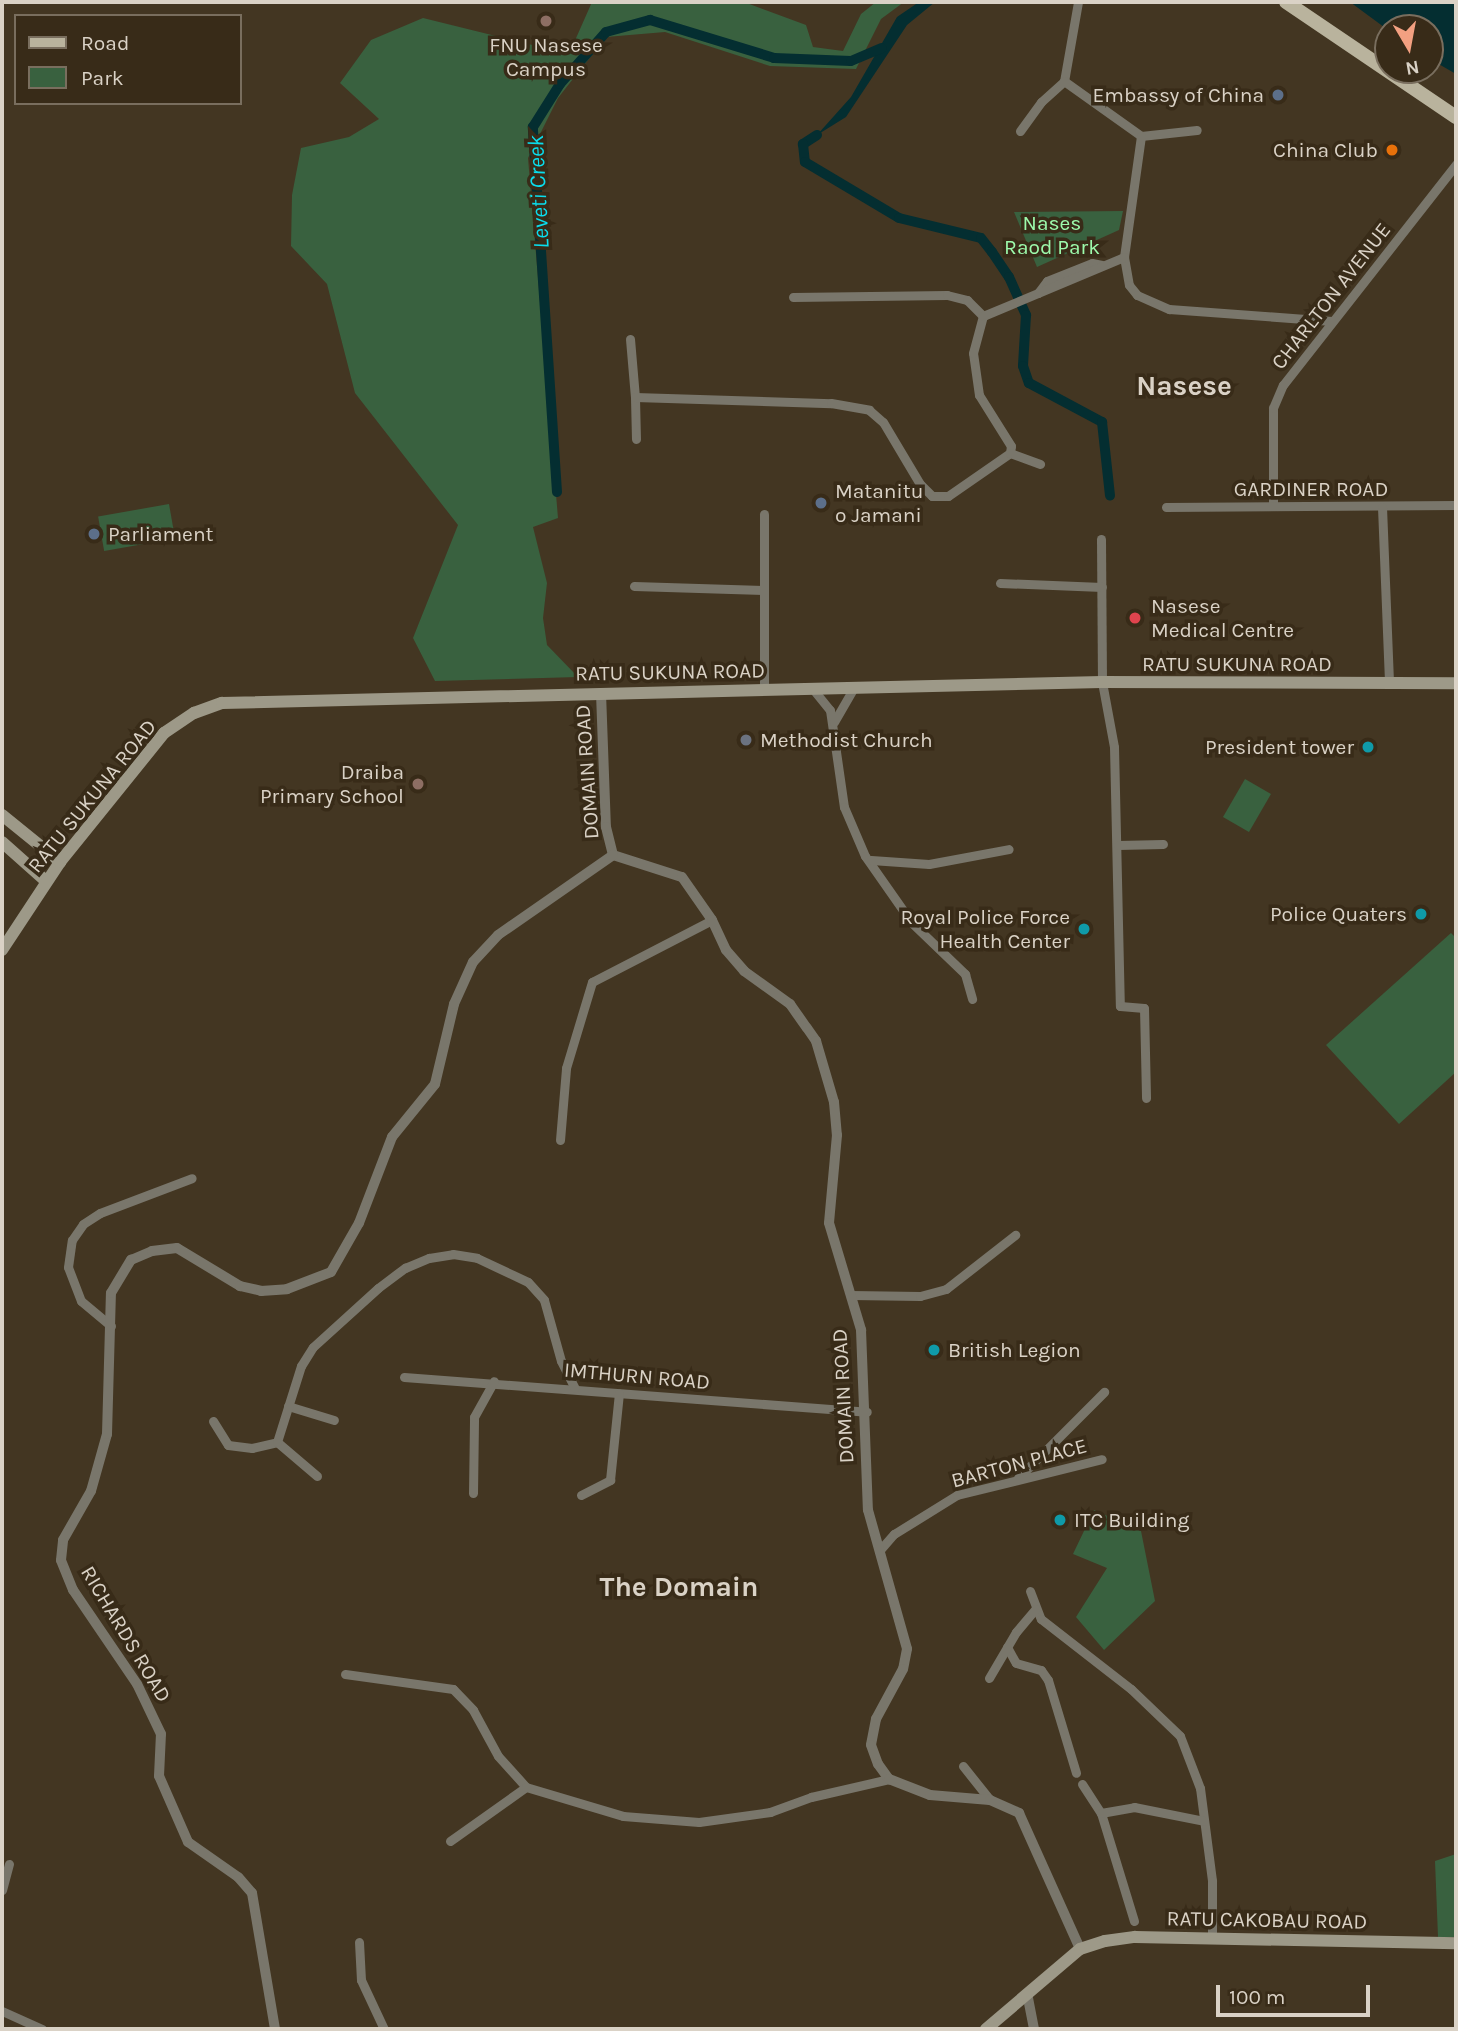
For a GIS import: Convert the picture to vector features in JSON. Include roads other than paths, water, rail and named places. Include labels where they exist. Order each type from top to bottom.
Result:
[{"type":"main road","points":[[1286,2],[1456,117]]},
{"type":"main road","name":"RATU SUKUNA ROAD","points":[[2,950],[60,862],[164,733],[194,713],[222,702],[1102,682],[1456,683]]},
{"type":"main road","points":[[2,815],[60,862]]},
{"type":"main road","points":[[2,842],[46,881]]},
{"type":"main road","name":"RATU CAKOBAU ROAD","points":[[1080,1949],[1135,1937],[1456,1943]]},
{"type":"main road","points":[[986,2029],[1028,1998],[1080,1949]]},
{"type":"street","points":[[1020,131],[1041,102],[1064,81],[1078,2]]},
{"type":"street","points":[[1064,81],[1141,136],[1197,130]]},
{"type":"street","points":[[1141,136],[1124,257],[1129,285],[1149,303],[1192,311],[1332,321]]},
{"type":"street","name":"CHARLTON AVENUE","points":[[1273,506],[1273,408],[1283,386],[1456,164]]},
{"type":"street","points":[[983,316],[1038,293],[1047,281],[1092,263],[1102,265],[1124,257]]},
{"type":"street","points":[[793,297],[947,295],[967,300],[983,316]]},
{"type":"street","points":[[635,397],[831,403],[869,410],[883,422],[932,496],[948,496],[1010,453],[1012,446],[979,395],[973,353],[983,316]]},
{"type":"street","points":[[631,339],[636,439]]},
{"type":"street","points":[[1010,453],[1040,464]]},
{"type":"street","name":"GARDINER ROAD","points":[[1166,507],[1382,508],[1456,505]]},
{"type":"street","points":[[1382,508],[1389,684]]},
{"type":"street","points":[[764,514],[764,690]]},
{"type":"street","points":[[1101,539],[1102,682],[1114,747],[1120,1006],[1144,1008],[1146,1098]]},
{"type":"street","points":[[1000,583],[1102,587]]},
{"type":"street","points":[[634,586],[763,590]]},
{"type":"street","points":[[812,688],[830,710],[834,722],[844,807],[871,860],[912,923],[965,974],[972,999]]},
{"type":"street","points":[[834,722],[854,688]]},
{"type":"street","name":"DOMAIN ROAD","points":[[601,693],[606,827],[613,855],[682,877],[712,920],[726,950],[744,971],[790,1004],[816,1041],[834,1102],[837,1135],[828,1223],[861,1329],[867,1412],[868,1510],[907,1649],[903,1670],[876,1719],[872,1745],[890,1779]]},
{"type":"street","points":[[1118,845],[1163,844]]},
{"type":"street","points":[[871,860],[929,864],[1009,849]]},
{"type":"street","name":"RICHARDS ROAD","points":[[275,2029],[252,1893],[188,1842],[159,1776],[161,1734],[137,1684],[73,1590],[61,1560],[63,1540],[92,1491],[107,1434],[111,1293],[118,1276],[131,1260],[152,1251],[177,1248],[240,1286],[261,1291],[287,1289],[331,1272],[359,1223],[392,1138],[435,1084],[454,1004],[473,962],[498,935],[613,855]]},
{"type":"street","points":[[560,1140],[566,1068],[592,982],[712,920]]},
{"type":"street","points":[[111,1326],[81,1301],[68,1267],[72,1240],[83,1224],[100,1213],[192,1178]]},
{"type":"street","points":[[851,1295],[920,1296],[946,1289],[1015,1235]]},
{"type":"street","points":[[277,1442],[301,1366],[313,1347],[405,1268],[453,1254],[504,1268],[528,1282],[544,1300],[561,1361],[575,1388]]},
{"type":"street","name":"IMTHURN ROAD","points":[[404,1377],[494,1381],[867,1412]]},
{"type":"street","points":[[473,1493],[474,1418],[494,1381]]},
{"type":"street","points":[[1016,1480],[1104,1392]]},
{"type":"street","points":[[581,1495],[610,1480],[619,1393]]},
{"type":"street","points":[[288,1406],[334,1420]]},
{"type":"street","points":[[213,1420],[228,1445],[251,1448],[277,1442]]},
{"type":"street","points":[[277,1442],[317,1476]]},
{"type":"street","name":"BARTON PLACE","points":[[878,1551],[894,1535],[957,1495],[1102,1458]]},
{"type":"street","points":[[1030,1591],[1035,1609],[1180,1736],[1200,1788],[1212,1881],[1212,1938]]},
{"type":"street","points":[[989,1678],[1007,1647],[1035,1609]]},
{"type":"street","points":[[1007,1647],[1016,1663],[1041,1670],[1048,1680],[1076,1773]]},
{"type":"street","points":[[345,1674],[453,1689],[472,1710],[498,1756],[526,1787],[623,1816],[699,1822],[770,1812],[811,1797],[890,1779],[930,1795],[990,1800],[1019,1813],[1029,1830],[1080,1949]]},
{"type":"street","points":[[963,1766],[990,1800]]},
{"type":"street","points":[[1082,1784],[1101,1812],[1134,1921]]},
{"type":"street","points":[[450,1841],[526,1787]]},
{"type":"street","points":[[1101,1812],[1134,1807],[1204,1821]]},
{"type":"street","points":[[2,1889],[9,1864]]},
{"type":"street","points":[[359,1942],[361,1980],[384,2029]]},
{"type":"street","points":[[1028,1998],[1034,2029]]},
{"type":"street","points":[[2,2011],[42,2029]]},
{"type":"water","points":[[919,2],[935,2],[907,25],[846,117],[817,135],[851,97],[897,17]]},
{"type":"water","points":[[1350,2],[1456,2],[1456,74],[1444,67],[1444,14],[1374,14],[1374,20]]},
{"type":"waterway","name":"Leveti Creek","points":[[557,492],[533,127],[560,84],[606,32],[650,20],[774,58],[851,61],[881,48]]},
{"type":"waterway","points":[[817,135],[803,144],[805,162],[899,218],[981,238],[1009,277],[1026,315],[1023,366],[1029,383],[1102,422],[1110,496]]},
{"type":"place","name":"FNU Nasese Campus","points":[[546,21]]},
{"type":"place","name":"Embassy of China","points":[[1278,95]]},
{"type":"place","name":"China Club","points":[[1392,150]]},
{"type":"place","name":"Matanitu o Jamani","points":[[821,503]]},
{"type":"place","name":"Parliament","points":[[94,534]]},
{"type":"place","name":"Nasese Medical Centre","points":[[1135,618]]},
{"type":"place","name":"Methodist Church","points":[[746,740]]},
{"type":"place","name":"President tower","points":[[1368,747]]},
{"type":"place","name":"Draiba Primary School","points":[[418,784]]},
{"type":"place","name":"Police Quaters","points":[[1421,914]]},
{"type":"place","name":"Royal Police Force Health Center","points":[[1084,929]]},
{"type":"place","name":"British Legion","points":[[934,1350]]},
{"type":"place","name":"ITC Building","points":[[1060,1520]]},
{"type":"district","name":"Nasese","points":[[1184,386]]},
{"type":"district","name":"The Domain","points":[[679,1587]]},
{"type":"park label","name":"Nases Raod Park","points":[[1052,235]]}]
